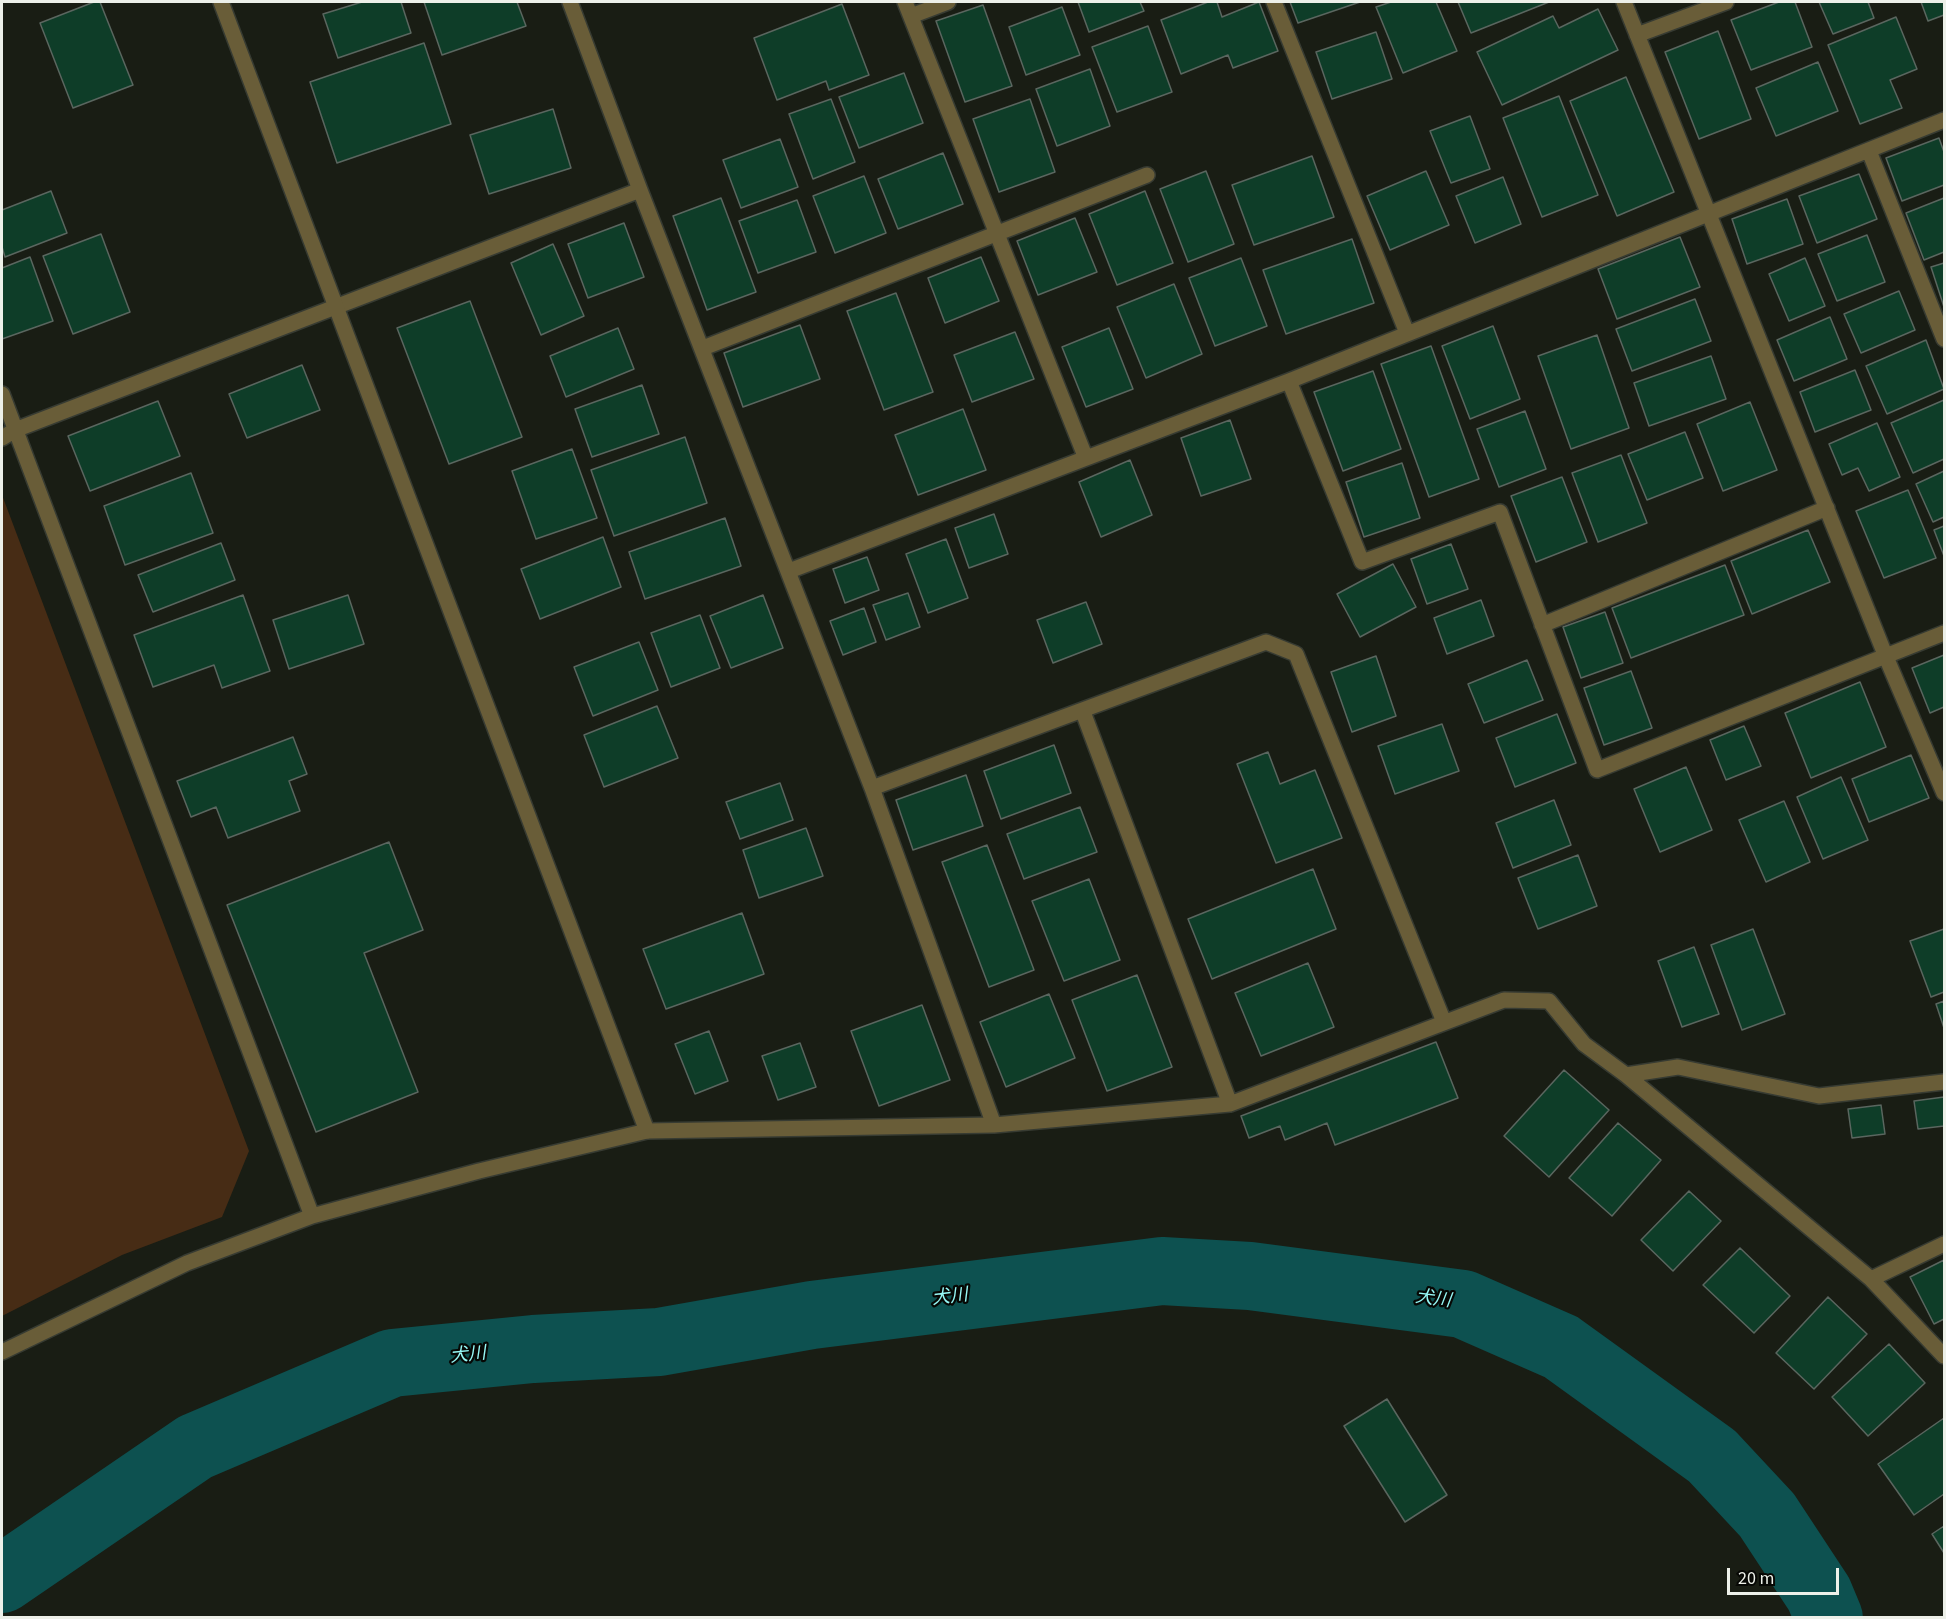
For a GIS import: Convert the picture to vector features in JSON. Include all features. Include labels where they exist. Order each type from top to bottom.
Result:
[{"type":"street","points":[[221,2],[338,306],[647,1131]]},
{"type":"street","points":[[570,2],[640,190],[872,788],[994,1125]]},
{"type":"street","points":[[948,2],[908,9],[1085,456]]},
{"type":"street","points":[[1274,2],[1407,333]]},
{"type":"street","points":[[1624,2],[1886,657],[1944,793]]},
{"type":"street","points":[[1637,35],[1726,2]]},
{"type":"street","points":[[789,571],[1085,456],[1289,381],[1944,120]]},
{"type":"street","points":[[1869,150],[1944,339]]},
{"type":"street","points":[[703,348],[1147,175]]},
{"type":"street","points":[[2,438],[15,430],[640,190]]},
{"type":"street","points":[[1289,381],[1362,562],[1500,512],[1598,770],[1944,633]]},
{"type":"street","points":[[2,394],[312,1216]]},
{"type":"street","points":[[1542,625],[1827,508]]},
{"type":"street","points":[[872,788],[1083,712],[1266,642],[1296,654],[1444,1022]]},
{"type":"street","points":[[1083,712],[1230,1104]]},
{"type":"street","points":[[2,1352],[187,1263],[312,1216],[479,1171],[647,1131],[994,1125],[1230,1104],[1504,1000],[1549,1001],[1584,1044],[1626,1075],[1871,1279],[1944,1356]]},
{"type":"street","points":[[1626,1075],[1678,1067],[1819,1096],[1944,1082]]},
{"type":"street","points":[[1871,1279],[1944,1245]]},
{"type":"shaded area","points":[[2,495],[249,1151],[222,1217],[122,1255],[2,1316]]},
{"type":"building","points":[[94,2],[100,2],[133,85],[73,108],[40,23]]},
{"type":"building","points":[[362,2],[401,2],[411,33],[338,58],[323,14]]},
{"type":"building","points":[[424,2],[517,2],[526,26],[442,55]]},
{"type":"building","points":[[1078,2],[1140,2],[1144,11],[1089,32]]},
{"type":"building","points":[[1208,2],[1217,2],[1222,17],[1259,2],[1278,51],[1233,68],[1228,55],[1181,74],[1161,20]]},
{"type":"building","points":[[1290,2],[1360,2],[1298,23]]},
{"type":"building","points":[[1391,2],[1436,2],[1457,51],[1403,73],[1376,7]]},
{"type":"building","points":[[1458,2],[1549,2],[1471,33]]},
{"type":"building","points":[[1779,2],[1795,2],[1812,47],[1751,70],[1731,20]]},
{"type":"building","points":[[1819,2],[1868,2],[1874,18],[1833,34]]},
{"type":"building","points":[[1921,2],[1944,2],[1944,15],[1928,21]]},
{"type":"building","points":[[842,4],[869,75],[829,90],[826,81],[777,100],[754,38]]},
{"type":"building","points":[[983,5],[1012,86],[965,102],[936,21]]},
{"type":"building","points":[[1062,7],[1080,55],[1026,75],[1009,27]]},
{"type":"building","points":[[1598,9],[1618,50],[1502,105],[1477,52],[1553,16],[1559,28]]},
{"type":"building","points":[[1896,17],[1917,69],[1890,80],[1902,108],[1860,124],[1828,45]]},
{"type":"building","points":[[1148,26],[1172,92],[1117,112],[1092,47]]},
{"type":"building","points":[[1718,31],[1751,119],[1699,139],[1665,52]]},
{"type":"building","points":[[1376,32],[1392,79],[1332,99],[1316,52]]},
{"type":"building","points":[[424,43],[451,124],[337,163],[310,82]]},
{"type":"building","points":[[1818,62],[1838,111],[1776,136],[1756,88]]},
{"type":"building","points":[[1090,69],[1110,126],[1057,146],[1036,89]]},
{"type":"building","points":[[904,73],[923,123],[859,148],[839,97]]},
{"type":"building","points":[[1626,77],[1674,192],[1617,216],[1570,101]]},
{"type":"building","points":[[1559,96],[1598,195],[1542,217],[1503,118]]},
{"type":"building","points":[[831,99],[855,162],[813,179],[789,114]]},
{"type":"building","points":[[1030,99],[1055,172],[999,192],[973,119]]},
{"type":"building","points":[[553,109],[571,168],[489,194],[470,135]]},
{"type":"building","points":[[1470,116],[1490,169],[1451,183],[1430,131]]},
{"type":"building","points":[[1939,138],[1944,152],[1944,185],[1902,201],[1886,158]]},
{"type":"building","points":[[780,139],[798,187],[741,208],[723,160]]},
{"type":"building","points":[[943,153],[963,204],[898,229],[878,179]]},
{"type":"building","points":[[1312,156],[1334,217],[1254,245],[1232,185]]},
{"type":"building","points":[[1206,171],[1234,244],[1188,262],[1160,189]]},
{"type":"building","points":[[1426,171],[1449,225],[1390,250],[1367,196]]},
{"type":"building","points":[[1859,174],[1877,219],[1817,243],[1799,196]]},
{"type":"building","points":[[864,176],[886,233],[835,253],[813,196]]},
{"type":"building","points":[[1503,177],[1521,224],[1475,243],[1456,196]]},
{"type":"building","points":[[51,191],[67,233],[5,257],[2,247],[2,210]]},
{"type":"building","points":[[1145,191],[1173,263],[1117,285],[1089,214]]},
{"type":"building","points":[[721,198],[756,292],[707,310],[673,216]]},
{"type":"building","points":[[1944,198],[1944,252],[1924,260],[1906,213]]},
{"type":"building","points":[[1787,199],[1803,244],[1747,264],[1732,219]]},
{"type":"building","points":[[797,200],[816,252],[758,273],[739,221]]},
{"type":"building","points":[[1075,218],[1097,272],[1038,295],[1017,241]]},
{"type":"building","points":[[624,223],[644,277],[588,298],[568,244]]},
{"type":"building","points":[[101,234],[130,312],[73,334],[43,256]]},
{"type":"building","points":[[1867,235],[1885,282],[1837,301],[1818,254]]},
{"type":"building","points":[[1680,237],[1700,287],[1617,319],[1598,269]]},
{"type":"building","points":[[1352,239],[1374,303],[1286,334],[1263,270]]},
{"type":"building","points":[[553,244],[584,316],[541,335],[511,263]]},
{"type":"building","points":[[30,257],[53,321],[2,339],[2,268]]},
{"type":"building","points":[[981,257],[999,301],[945,323],[928,278]]},
{"type":"building","points":[[1241,258],[1267,326],[1215,346],[1189,278]]},
{"type":"building","points":[[1805,258],[1825,306],[1789,321],[1769,274]]},
{"type":"building","points":[[1944,263],[1944,307],[1931,267]]},
{"type":"building","points":[[1174,284],[1202,354],[1146,378],[1117,307]]},
{"type":"building","points":[[1899,291],[1915,330],[1861,353],[1844,314]]},
{"type":"building","points":[[896,293],[933,392],[884,410],[847,311]]},
{"type":"building","points":[[1695,299],[1711,341],[1632,371],[1616,329]]},
{"type":"building","points":[[470,301],[522,437],[449,464],[397,328]]},
{"type":"building","points":[[1830,317],[1847,359],[1794,381],[1777,340]]},
{"type":"building","points":[[800,325],[820,379],[743,407],[724,353]]},
{"type":"building","points":[[1493,326],[1520,399],[1470,419],[1442,346]]},
{"type":"building","points":[[618,328],[634,369],[566,397],[550,356]]},
{"type":"building","points":[[1109,328],[1133,389],[1086,407],[1062,347]]},
{"type":"building","points":[[1015,332],[1034,379],[972,402],[954,355]]},
{"type":"building","points":[[1597,335],[1629,428],[1571,449],[1538,356]]},
{"type":"building","points":[[1926,340],[1944,389],[1887,414],[1866,366]]},
{"type":"building","points":[[1431,346],[1479,479],[1429,497],[1381,364]]},
{"type":"building","points":[[1711,356],[1726,399],[1649,426],[1634,383]]},
{"type":"building","points":[[302,365],[320,410],[247,438],[229,394]]},
{"type":"building","points":[[1855,370],[1871,410],[1815,432],[1800,392]]},
{"type":"building","points":[[1373,371],[1401,449],[1343,471],[1314,392]]},
{"type":"building","points":[[642,385],[659,434],[592,457],[575,409]]},
{"type":"building","points":[[1944,400],[1944,459],[1913,473],[1891,423]]},
{"type":"building","points":[[158,401],[180,456],[90,491],[68,436]]},
{"type":"building","points":[[1750,402],[1777,470],[1723,491],[1697,424]]},
{"type":"building","points":[[963,409],[986,470],[918,495],[895,435]]},
{"type":"building","points":[[1525,411],[1546,469],[1499,487],[1477,429]]},
{"type":"building","points":[[1230,420],[1251,479],[1201,496],[1181,438]]},
{"type":"building","points":[[1877,423],[1900,477],[1869,491],[1858,468],[1842,475],[1829,444]]},
{"type":"building","points":[[1685,432],[1703,478],[1647,500],[1628,454]]},
{"type":"building","points":[[685,437],[707,503],[614,536],[591,470]]},
{"type":"building","points":[[572,449],[597,518],[536,539],[512,471]]},
{"type":"building","points":[[1621,455],[1647,523],[1598,542],[1572,473]]},
{"type":"building","points":[[1130,460],[1152,515],[1101,537],[1079,482]]},
{"type":"building","points":[[1402,463],[1420,518],[1364,537],[1346,482]]},
{"type":"building","points":[[1944,471],[1944,517],[1933,522],[1916,484]]},
{"type":"building","points":[[191,473],[213,533],[125,565],[104,506]]},
{"type":"building","points":[[1562,477],[1587,542],[1536,562],[1511,496]]},
{"type":"building","points":[[1908,490],[1936,558],[1884,578],[1856,511]]},
{"type":"building","points":[[994,514],[1008,554],[969,568],[955,528]]},
{"type":"building","points":[[725,518],[741,566],[645,599],[629,552]]},
{"type":"building","points":[[1944,526],[1944,556],[1934,530]]},
{"type":"building","points":[[1808,530],[1830,582],[1752,614],[1731,561]]},
{"type":"building","points":[[603,537],[621,587],[540,619],[521,569]]},
{"type":"building","points":[[946,539],[968,598],[928,613],[906,554]]},
{"type":"building","points":[[221,543],[235,580],[153,612],[138,575]]},
{"type":"building","points":[[1451,544],[1468,589],[1427,604],[1411,559]]},
{"type":"building","points":[[867,557],[879,590],[845,603],[833,569]]},
{"type":"building","points":[[1393,564],[1416,607],[1360,637],[1337,594]]},
{"type":"building","points":[[1725,565],[1744,615],[1631,658],[1612,608]]},
{"type":"building","points":[[908,593],[920,627],[886,640],[873,605]]},
{"type":"building","points":[[243,595],[270,671],[222,688],[214,665],[153,687],[134,635]]},
{"type":"building","points":[[348,595],[364,644],[289,669],[273,620]]},
{"type":"building","points":[[763,595],[783,648],[731,668],[710,616]]},
{"type":"building","points":[[1481,600],[1494,636],[1447,654],[1434,618]]},
{"type":"building","points":[[1086,602],[1102,644],[1053,663],[1037,620]]},
{"type":"building","points":[[864,608],[876,642],[843,655],[830,621]]},
{"type":"building","points":[[1605,612],[1623,663],[1581,678],[1563,627]]},
{"type":"building","points":[[700,615],[720,668],[671,687],[651,633]]},
{"type":"building","points":[[639,642],[658,690],[593,716],[574,667]]},
{"type":"building","points":[[1944,655],[1944,707],[1930,713],[1912,668]]},
{"type":"building","points":[[1376,656],[1396,716],[1352,732],[1331,672]]},
{"type":"building","points":[[1527,660],[1543,700],[1484,723],[1468,684]]},
{"type":"building","points":[[1631,671],[1652,728],[1604,745],[1584,688]]},
{"type":"building","points":[[1860,682],[1886,747],[1811,778],[1785,713]]},
{"type":"building","points":[[657,706],[678,758],[604,787],[584,735]]},
{"type":"building","points":[[1557,714],[1576,763],[1515,787],[1496,738]]},
{"type":"building","points":[[1442,724],[1459,771],[1395,794],[1378,746]]},
{"type":"building","points":[[1744,726],[1761,766],[1726,780],[1710,740]]},
{"type":"building","points":[[293,737],[307,774],[289,781],[300,811],[228,838],[216,807],[191,817],[177,781]]},
{"type":"building","points":[[1054,745],[1071,793],[1001,819],[984,771]]},
{"type":"building","points":[[1268,752],[1280,784],[1315,770],[1342,838],[1276,863],[1237,764]]},
{"type":"building","points":[[1911,755],[1929,798],[1869,822],[1852,779]]},
{"type":"building","points":[[1686,767],[1712,830],[1660,852],[1634,789]]},
{"type":"building","points":[[966,775],[983,826],[913,850],[896,800]]},
{"type":"building","points":[[1841,777],[1868,840],[1823,859],[1797,797]]},
{"type":"building","points":[[780,783],[793,820],[740,839],[726,802]]},
{"type":"building","points":[[1554,800],[1571,845],[1513,868],[1496,823]]},
{"type":"building","points":[[1784,801],[1810,862],[1766,882],[1739,820]]},
{"type":"building","points":[[1080,807],[1097,852],[1024,879],[1007,834]]},
{"type":"building","points":[[806,828],[823,876],[759,898],[743,850]]},
{"type":"building","points":[[389,842],[423,930],[364,953],[418,1092],[316,1132],[227,905]]},
{"type":"building","points":[[987,845],[1034,970],[989,987],[942,862]]},
{"type":"building","points":[[1578,855],[1597,906],[1538,929],[1518,878]]},
{"type":"building","points":[[1313,869],[1336,929],[1212,979],[1188,919]]},
{"type":"building","points":[[1089,879],[1120,960],[1064,981],[1032,901]]},
{"type":"building","points":[[742,913],[764,974],[666,1009],[643,949]]},
{"type":"building","points":[[1753,929],[1785,1014],[1742,1030],[1711,945]]},
{"type":"building","points":[[1944,929],[1944,992],[1931,997],[1910,941]]},
{"type":"building","points":[[1694,947],[1719,1014],[1682,1027],[1658,961]]},
{"type":"building","points":[[1308,963],[1334,1027],[1261,1056],[1235,993]]},
{"type":"building","points":[[1137,975],[1172,1067],[1107,1091],[1072,1000]]},
{"type":"building","points":[[1049,994],[1075,1058],[1006,1087],[980,1022]]},
{"type":"building","points":[[1944,1001],[1944,1028],[1936,1004]]},
{"type":"building","points":[[922,1005],[950,1080],[879,1106],[851,1031]]},
{"type":"building","points":[[709,1031],[728,1081],[695,1094],[675,1044]]},
{"type":"building","points":[[1436,1042],[1458,1098],[1335,1145],[1327,1123],[1285,1140],[1280,1126],[1249,1138],[1241,1116]]},
{"type":"building","points":[[800,1043],[816,1087],[778,1100],[762,1056]]},
{"type":"building","points":[[1564,1070],[1609,1110],[1549,1177],[1504,1136]]},
{"type":"building","points":[[1944,1097],[1944,1126],[1918,1129],[1914,1101]]},
{"type":"building","points":[[1881,1105],[1885,1134],[1852,1138],[1848,1109]]},
{"type":"building","points":[[1618,1123],[1661,1160],[1612,1216],[1569,1178]]},
{"type":"building","points":[[1689,1191],[1721,1221],[1673,1271],[1641,1240]]},
{"type":"building","points":[[1740,1248],[1790,1296],[1754,1333],[1703,1285]]},
{"type":"building","points":[[1944,1260],[1944,1319],[1934,1324],[1910,1277]]},
{"type":"building","points":[[1828,1297],[1867,1334],[1814,1389],[1776,1353]]},
{"type":"building","points":[[1889,1344],[1925,1383],[1868,1436],[1832,1397]]},
{"type":"building","points":[[1387,1399],[1447,1495],[1405,1522],[1344,1426]]},
{"type":"building","points":[[1944,1418],[1944,1494],[1914,1515],[1878,1464]]},
{"type":"building","points":[[1944,1526],[1944,1553],[1932,1534]]},
{"type":"waterway","name":"犬川","points":[[2,1579],[195,1447],[392,1363],[533,1349],[659,1342],[812,1315],[1162,1271],[1250,1276],[1463,1304],[1561,1347],[1712,1456],[1767,1515],[1819,1594],[1829,1618]]}]
